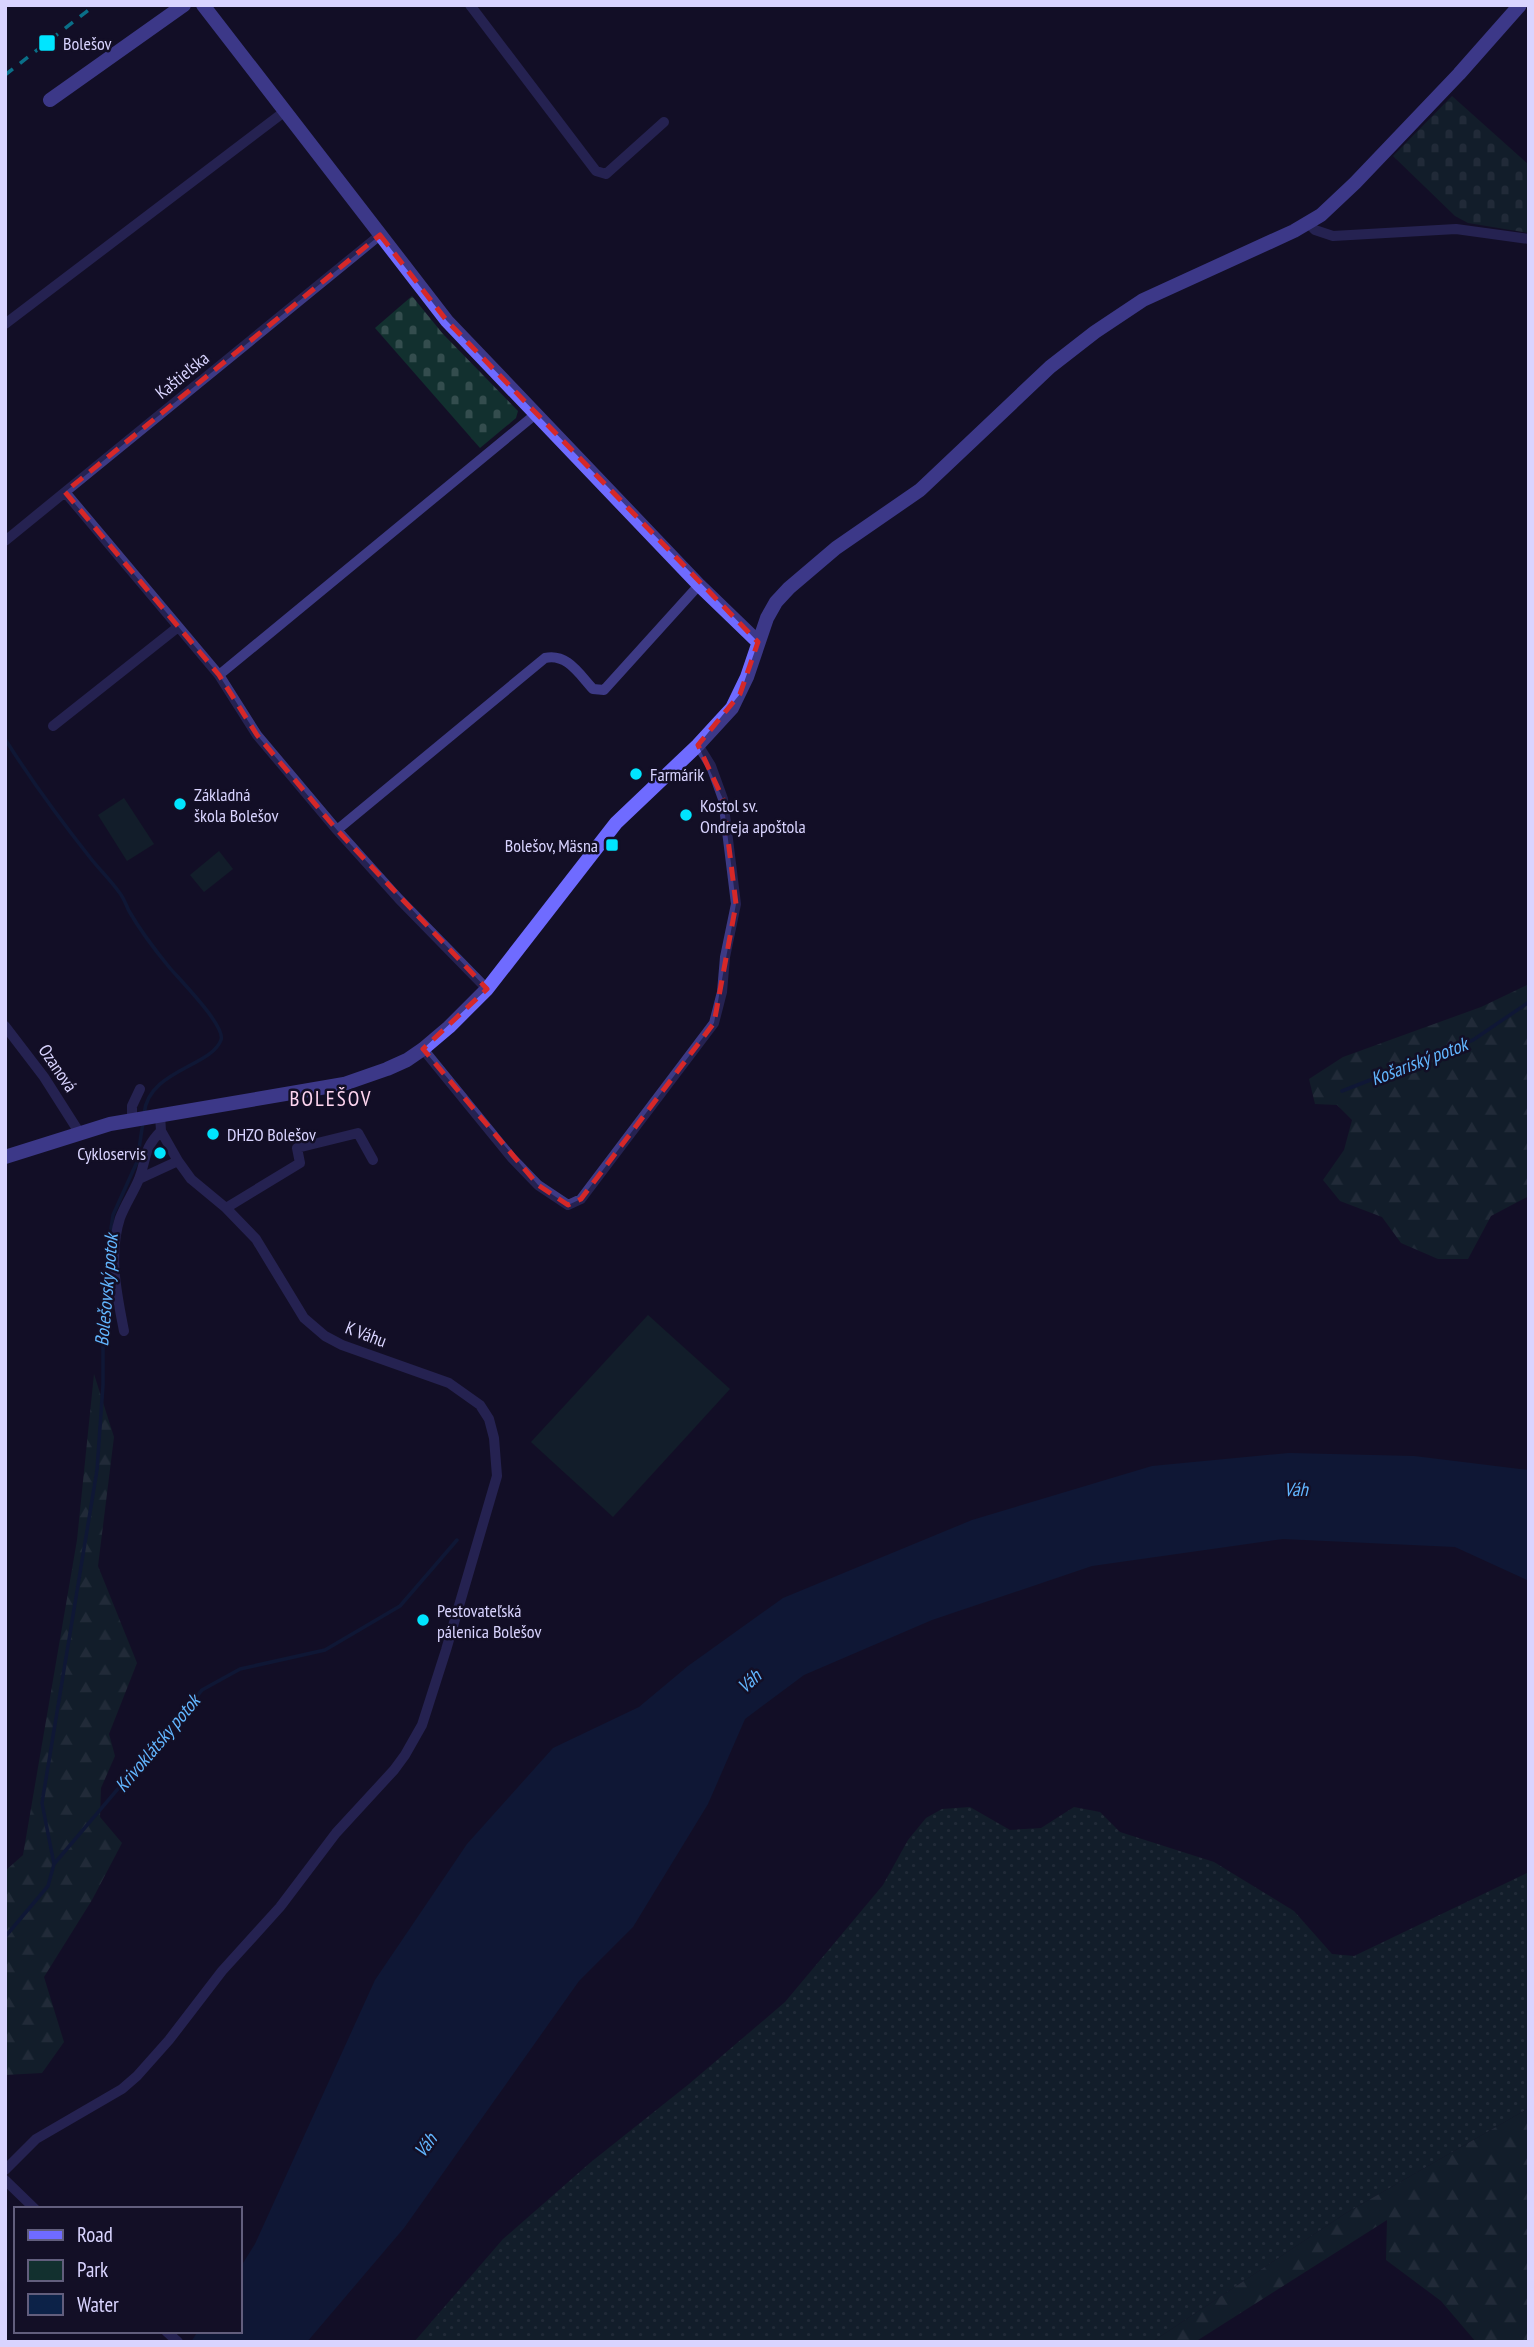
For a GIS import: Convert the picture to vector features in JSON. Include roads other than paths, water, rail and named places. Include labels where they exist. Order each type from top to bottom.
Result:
[{"type":"main road","points":[[50,100],[184,5]]},
{"type":"main road","points":[[203,5],[447,321],[699,585],[758,642]]},
{"type":"main road","points":[[5,1157],[79,1132],[344,1084],[387,1069],[423,1049],[487,989],[617,823],[698,746],[732,708],[740,694],[771,611],[789,588],[836,548],[920,490],[1072,348],[1143,300],[1308,223],[1334,204],[1459,74],[1520,5]]},
{"type":"street","points":[[470,5],[596,171],[606,174],[664,122]]},
{"type":"street","points":[[5,324],[284,112]]},
{"type":"street","points":[[1308,223],[1315,230],[1333,236],[1456,229],[1529,239]]},
{"type":"street","name":"Kaštieľska","points":[[5,541],[380,235]]},
{"type":"street","points":[[219,675],[537,413]]},
{"type":"street","points":[[65,492],[219,675],[257,735],[337,830],[399,899],[487,989]]},
{"type":"street","points":[[337,830],[545,658],[555,656],[564,659],[593,689],[604,690],[699,585]]},
{"type":"street","points":[[53,726],[178,627]]},
{"type":"street","points":[[423,1049],[512,1158],[538,1185],[568,1205],[581,1199],[714,1023],[723,992],[724,957],[736,904],[734,873],[723,799],[711,766],[698,746]]},
{"type":"street","name":"Ozanová","points":[[5,1026],[44,1077],[79,1132]]},
{"type":"street","name":"K Váhu","points":[[5,2170],[36,2140],[122,2089],[137,2077],[222,1971],[280,1907],[336,1832],[405,1755],[422,1725],[481,1535],[496,1476],[489,1419],[480,1405],[467,1393],[449,1383],[342,1345],[325,1336],[304,1318],[264,1249],[226,1208],[191,1180],[161,1131],[132,1106],[140,1089]]},
{"type":"street","points":[[124,1331],[115,1274],[117,1233],[126,1205],[139,1179],[149,1144],[161,1131]]},
{"type":"street","points":[[226,1208],[300,1163],[297,1148],[358,1133],[373,1160]]},
{"type":"street","points":[[139,1179],[178,1161]]},
{"type":"street","points":[[5,2180],[33,2207]]},
{"type":"water","name":"Váh","points":[[1289,1453],[1414,1456],[1529,1470],[1529,1581],[1455,1547],[1283,1539],[1092,1566],[932,1620],[804,1675],[745,1719],[708,1804],[633,1927],[579,1981],[404,2228],[307,2342],[191,2342],[197,2333],[242,2333],[242,2265],[255,2244],[375,1980],[467,1844],[553,1748],[639,1707],[688,1666],[783,1598],[972,1520],[1152,1466]]},
{"type":"waterway","name":"Bolešovský potok","points":[[5,739],[58,815],[121,894],[148,940],[209,1014],[221,1033],[221,1040],[215,1049],[167,1078],[156,1088],[148,1099],[144,1114]]},
{"type":"waterway","name":"Košariský potok","points":[[1342,1091],[1473,1040],[1529,1002]]},
{"type":"waterway","name":"Bolešovský potok","points":[[54,1864],[42,1803],[97,1470],[103,1385],[103,1283],[113,1215],[137,1162],[143,1122]]},
{"type":"waterway","name":"Krivoklátsky potok","points":[[5,1937],[48,1886],[54,1864],[202,1690],[240,1669],[325,1650],[400,1606],[457,1540]]},
{"type":"railway","points":[[5,75],[95,5]]},
{"type":"place","name":"Bolešov","points":[[47,43]]},
{"type":"place","name":"Farmárik","points":[[636,774]]},
{"type":"place","name":"Základná škola Bolešov","points":[[180,804]]},
{"type":"place","name":"Kostol sv. Ondreja apoštola","points":[[686,815]]},
{"type":"place","name":"Bolešov, Mäsna","points":[[612,845]]},
{"type":"place","name":"DHZO Bolešov","points":[[213,1134]]},
{"type":"place","name":"Cykloservis","points":[[160,1153]]},
{"type":"place","name":"Pestovateľská pálenica Bolešov","points":[[423,1620]]},
{"type":"district","name":"BOLEŠOV","points":[[331,1098]]}]
